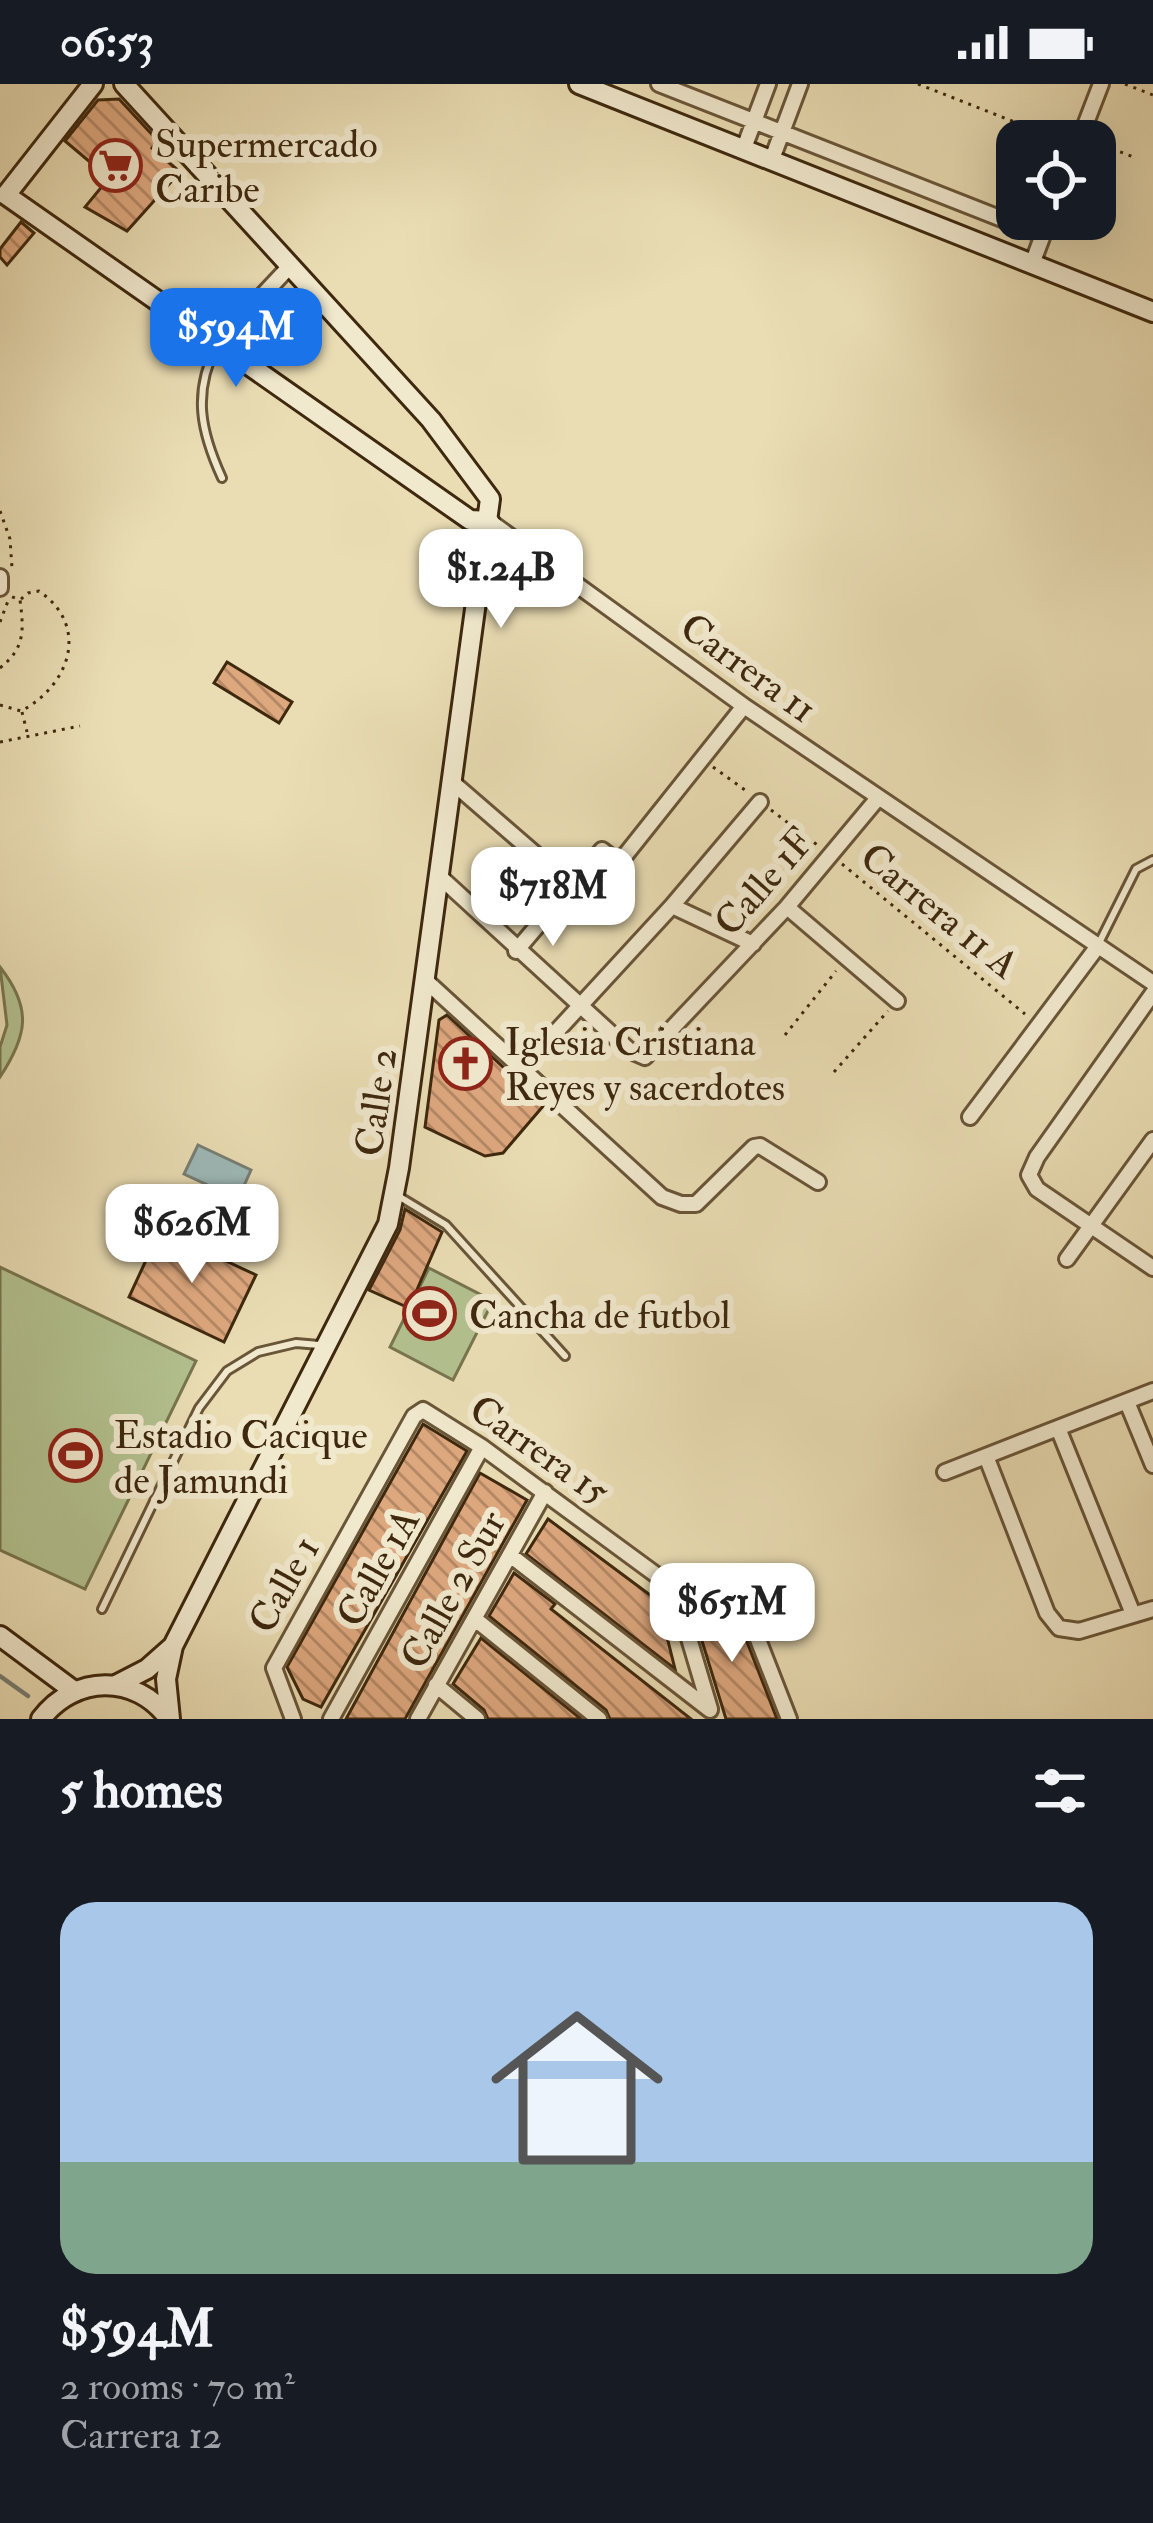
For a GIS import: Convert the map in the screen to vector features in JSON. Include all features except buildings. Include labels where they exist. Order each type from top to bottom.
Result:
[{"type":"main road","points":[[92,84],[3,193],[470,520],[489,520],[490,499],[431,420],[124,84]]},
{"type":"main road","points":[[579,84],[1153,312]]},
{"type":"main road","name":"Calle 2","points":[[169,1719],[166,1679],[173,1646],[388,1224],[489,520]]},
{"type":"main road","points":[[0,1636],[74,1690]]},
{"type":"main road","name":"Calle 2","points":[[116,1685],[147,1669],[173,1646]]},
{"type":"main road","points":[[41,1719],[74,1690],[90,1685],[116,1685],[145,1696],[169,1719]]},
{"type":"street","points":[[659,84],[996,218]]},
{"type":"street","points":[[744,148],[768,84]]},
{"type":"street","points":[[772,159],[800,84]]},
{"type":"street","points":[[1087,120],[1101,84]]},
{"type":"street","points":[[1032,264],[1041,240]]},
{"type":"street","points":[[217,344],[290,266]]},
{"type":"street","name":"Carrera 11","points":[[489,520],[744,706],[1153,983]]},
{"type":"street","points":[[0,577],[5,592]]},
{"type":"street","points":[[516,951],[602,850],[619,863],[744,706]]},
{"type":"street","points":[[452,782],[572,885]]},
{"type":"street","name":"Calle 1F","points":[[580,1005],[628,1049],[644,1057],[787,907],[878,798]]},
{"type":"street","points":[[522,1069],[760,802]]},
{"type":"street","points":[[439,876],[580,1005]]},
{"type":"street","points":[[672,906],[753,944]]},
{"type":"street","points":[[787,907],[897,1001]]},
{"type":"street","points":[[970,1117],[1098,946]]},
{"type":"street","points":[[425,980],[662,1196],[696,1204],[754,1147],[818,1182]]},
{"type":"street","points":[[1153,993],[1029,1175],[1037,1189],[1153,1268]]},
{"type":"street","points":[[1067,1259],[1153,1140]]},
{"type":"street","points":[[945,1472],[1153,1391]]},
{"type":"street","points":[[1127,1402],[1153,1465]]},
{"type":"street","name":"Carrera 15","points":[[423,1410],[482,1447],[674,1588]]},
{"type":"street","name":"Calle 1","points":[[293,1719],[274,1668],[414,1416],[423,1410]]},
{"type":"street","points":[[1058,1428],[1133,1614]]},
{"type":"street","name":"Calle 1A","points":[[331,1719],[482,1447]]},
{"type":"street","points":[[986,1456],[1047,1613],[1060,1628],[1079,1630],[1153,1609]]},
{"type":"street","name":"Calle 2 Sur","points":[[418,1719],[545,1492]]},
{"type":"street","points":[[510,1555],[712,1715]]},
{"type":"street","points":[[712,1715],[674,1588],[743,1601],[789,1719]]},
{"type":"street","points":[[475,1619],[599,1719]]},
{"type":"street","points":[[436,1685],[477,1719]]},
{"type":"lane","points":[[217,344],[204,370],[200,410],[204,437],[222,478]]},
{"type":"lane","points":[[1098,946],[1136,868],[1153,860]]},
{"type":"lane","points":[[394,1194],[446,1225],[565,1356]]},
{"type":"lane","points":[[102,1609],[200,1408],[227,1371],[258,1352],[296,1343],[327,1346]]},
{"type":"path","points":[[918,84],[1010,120]]},
{"type":"path","points":[[1125,84],[1153,95]]},
{"type":"path","points":[[1116,150],[1136,158]]},
{"type":"path","points":[[0,668],[22,646],[20,600],[28,592],[39,591],[61,615],[68,646],[64,674],[56,686],[21,711]]},
{"type":"path","points":[[5,592],[20,600]]},
{"type":"path","points":[[0,705],[21,711]]},
{"type":"path","points":[[21,711],[28,736]]},
{"type":"path","points":[[0,742],[80,726]]},
{"type":"path","name":"Carrera 11 A","points":[[704,760],[1027,1015]]},
{"type":"path","points":[[784,1035],[846,958]]},
{"type":"path","points":[[834,1072],[897,1001]]},
{"type":"green space","points":[[0,967],[18,996],[22,1022],[16,1048],[0,1077],[0,1047],[7,1025]]},
{"type":"green space","name":"Estadio Cacique de Jamundi","points":[[0,1267],[196,1361],[85,1589],[0,1550]]},
{"type":"green space","points":[[429,1268],[493,1301],[453,1380],[390,1347]]},
{"type":"water","points":[[198,1145],[251,1170],[238,1199],[184,1174]]},
{"type":"waterway","points":[[0,1676],[28,1696]]},
{"type":"place","name":"Supermercado Caribe","points":[[116,165]]},
{"type":"place","name":"Iglesia Cristiana Reyes y sacerdotes","points":[[466,1063]]},
{"type":"place","name":"Cancha de futbol","points":[[430,1314]]},
{"type":"place","name":"Estadio Cacique de Jamundi","points":[[75,1456]]}]
